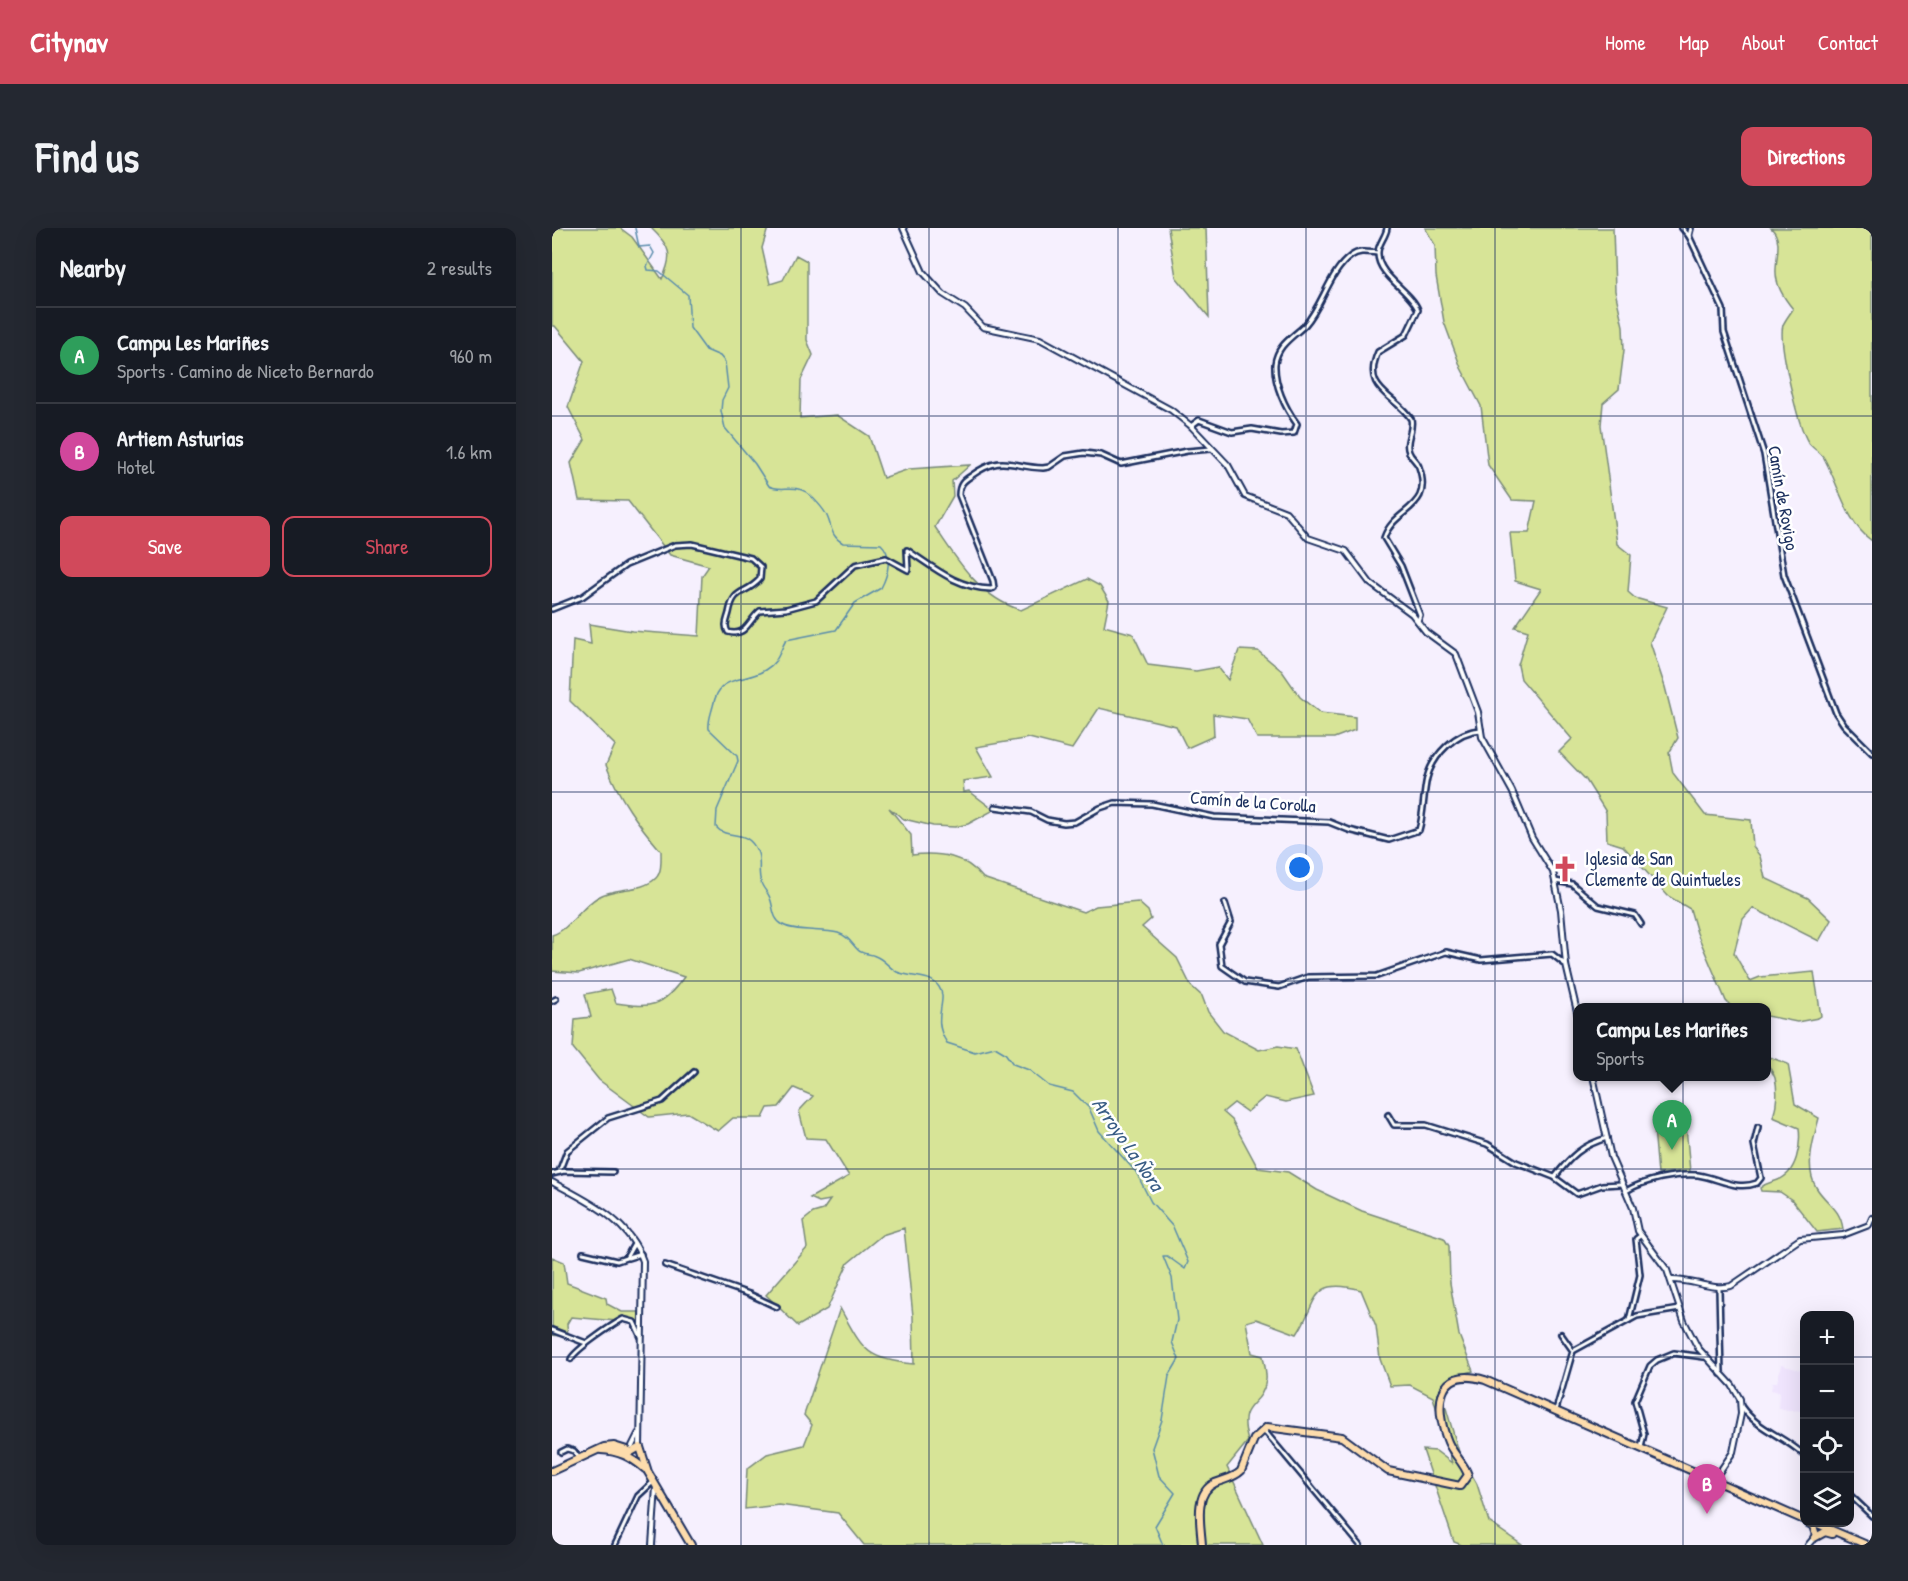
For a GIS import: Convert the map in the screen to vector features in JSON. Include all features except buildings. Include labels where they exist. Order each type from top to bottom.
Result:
[{"type":"highway","points":[[1202,1545],[1200,1506],[1204,1494],[1211,1485],[1242,1471],[1254,1439],[1263,1429],[1273,1426],[1342,1437],[1388,1471],[1460,1486],[1468,1475],[1448,1441],[1441,1393],[1448,1383],[1455,1379],[1475,1377],[1800,1517]]},
{"type":"highway","points":[[552,1471],[609,1446],[633,1449],[691,1545]]},
{"type":"highway","points":[[598,1450],[614,1451],[640,1447],[644,1464]]},
{"type":"highway","points":[[633,1449],[636,1461]]},
{"type":"highway","points":[[614,1451],[636,1461],[648,1472]]},
{"type":"highway","points":[[1818,1531],[1860,1545]]},
{"type":"highway","points":[[1818,1531],[1868,1545]]},
{"type":"street","points":[[903,228],[923,272],[943,294],[965,308],[983,327],[1040,339],[1156,400],[1191,426],[1228,465],[1245,496],[1286,512],[1308,538],[1346,550],[1370,583],[1418,621],[1459,659],[1478,712],[1481,730],[1532,838],[1550,864],[1561,906],[1566,965],[1575,1003]]},
{"type":"street","points":[[1377,253],[1387,228]]},
{"type":"street","name":"Camín de Rovigo","points":[[1682,228],[1689,236],[1723,309],[1724,332],[1764,454],[1784,574],[1836,713],[1844,725],[1872,753]]},
{"type":"street","points":[[1689,236],[1690,228]]},
{"type":"street","points":[[1191,426],[1199,420],[1232,432],[1252,429],[1281,434],[1294,433],[1297,424],[1287,409],[1276,377],[1277,354],[1282,345],[1305,325],[1319,305],[1328,286],[1349,258],[1358,252],[1377,253]]},
{"type":"street","points":[[1377,253],[1396,286],[1409,294],[1418,310],[1406,335],[1378,352],[1374,376],[1382,393],[1411,419],[1408,448],[1421,472],[1423,488],[1420,498],[1390,527],[1384,538],[1405,574],[1420,615],[1418,621]]},
{"type":"street","points":[[552,609],[582,597],[626,565],[648,557],[663,548],[692,544],[751,558],[761,567],[761,576],[755,584],[738,592],[730,603],[726,629],[732,634],[746,629],[760,611],[786,609],[816,601],[852,566],[888,559],[901,569],[908,570],[909,564],[905,552],[909,550],[919,561],[961,583],[991,589],[994,588],[993,581],[959,495],[963,482],[977,472],[996,462],[1043,468],[1050,467],[1065,456],[1093,453],[1121,464],[1187,451],[1211,449]]},
{"type":"street","name":"Camín de la Corolla","points":[[995,807],[1031,812],[1054,822],[1075,822],[1108,805],[1152,804],[1214,817],[1329,822],[1389,840],[1419,830],[1428,776],[1438,756],[1458,738],[1481,730]]},
{"type":"street","points":[[1555,881],[1572,885],[1598,906],[1635,915],[1641,924]]},
{"type":"street","points":[[1225,903],[1231,922],[1220,941],[1222,966],[1242,981],[1260,986],[1282,986],[1308,977],[1377,976],[1446,952],[1481,960],[1552,954],[1566,965]]},
{"type":"street","points":[[559,1172],[567,1151],[608,1118],[662,1101],[694,1072]]},
{"type":"street","points":[[1594,1081],[1606,1138],[1621,1184],[1633,1208],[1640,1236],[1667,1270],[1680,1309],[1704,1357],[1737,1391],[1741,1406],[1733,1452],[1714,1480]]},
{"type":"street","points":[[1389,1115],[1394,1125],[1425,1125],[1486,1144],[1522,1166],[1554,1177],[1577,1194],[1602,1185],[1621,1184]]},
{"type":"street","points":[[1625,1192],[1633,1187],[1681,1175],[1698,1175],[1743,1186],[1757,1183],[1761,1178],[1754,1144],[1758,1127]]},
{"type":"street","points":[[1554,1177],[1571,1156],[1587,1144],[1606,1138]]},
{"type":"street","points":[[552,1174],[613,1172]]},
{"type":"street","points":[[552,1182],[612,1216],[641,1254],[644,1268],[640,1447]]},
{"type":"street","points":[[1671,1280],[1695,1281],[1719,1289],[1731,1286],[1800,1239],[1843,1235],[1871,1226],[1872,1218]]},
{"type":"street","points":[[1629,1320],[1640,1275],[1636,1239],[1640,1236]]},
{"type":"street","points":[[626,1258],[634,1244]]},
{"type":"street","points":[[583,1253],[617,1261],[641,1254]]},
{"type":"street","points":[[665,1265],[749,1294],[777,1307]]},
{"type":"street","points":[[1719,1289],[1721,1374]]},
{"type":"street","points":[[1555,1412],[1573,1351],[1637,1316],[1680,1309]]},
{"type":"street","points":[[571,1359],[574,1352],[623,1319],[633,1322],[641,1337]]},
{"type":"street","points":[[552,1330],[586,1343]]},
{"type":"street","points":[[1561,1334],[1573,1351]]},
{"type":"street","points":[[1641,1449],[1644,1434],[1635,1401],[1653,1363],[1674,1353],[1704,1357]]},
{"type":"street","points":[[1741,1406],[1756,1424],[1781,1437],[1800,1452]]},
{"type":"street","points":[[1263,1429],[1360,1545]]},
{"type":"street","points":[[633,1449],[639,1430]]},
{"type":"street","points":[[561,1452],[567,1449],[574,1451],[579,1458]]},
{"type":"street","points":[[615,1545],[638,1496],[655,1484]]},
{"type":"street","points":[[652,1545],[655,1484]]},
{"type":"street","points":[[1854,1499],[1872,1516]]},
{"type":"street","points":[[1808,1545],[1818,1531]]},
{"type":"shaded area","points":[[1781,1365],[1800,1370],[1800,1411],[1778,1409],[1779,1392],[1771,1390],[1773,1382],[1777,1382]]},
{"type":"green space","points":[[552,228],[620,228],[632,237],[662,279],[668,263],[668,251],[651,228],[768,228],[762,248],[770,284],[783,280],[796,255],[807,261],[807,340],[813,355],[801,380],[800,418],[837,415],[869,436],[883,478],[909,469],[970,465],[952,481],[953,496],[935,527],[961,565],[993,597],[1021,610],[1087,579],[1100,586],[1109,601],[1104,626],[1133,634],[1148,665],[1196,671],[1218,667],[1228,680],[1239,650],[1258,651],[1282,671],[1300,697],[1320,713],[1355,717],[1355,730],[1334,738],[1257,738],[1247,719],[1213,714],[1214,736],[1187,748],[1176,726],[1099,708],[1072,749],[1029,738],[976,747],[993,777],[963,781],[964,792],[969,791],[994,810],[968,824],[955,827],[933,826],[904,819],[889,808],[911,835],[912,855],[942,855],[960,860],[976,870],[983,878],[1083,912],[1096,906],[1138,902],[1148,911],[1151,919],[1142,927],[1177,958],[1191,986],[1202,996],[1208,1012],[1223,1031],[1259,1050],[1278,1046],[1296,1049],[1314,1096],[1286,1102],[1265,1097],[1247,1112],[1234,1103],[1223,1112],[1232,1120],[1258,1168],[1288,1172],[1317,1190],[1362,1211],[1444,1238],[1449,1246],[1450,1283],[1459,1335],[1473,1371],[1449,1378],[1440,1388],[1459,1452],[1477,1484],[1489,1522],[1522,1545],[1462,1545],[1454,1542],[1423,1450],[1436,1451],[1452,1463],[1433,1397],[1410,1385],[1390,1386],[1380,1359],[1376,1326],[1361,1290],[1344,1287],[1332,1287],[1317,1295],[1297,1334],[1256,1319],[1246,1322],[1252,1353],[1263,1356],[1266,1380],[1264,1390],[1247,1411],[1245,1428],[1248,1441],[1227,1467],[1263,1545],[864,1545],[838,1513],[779,1505],[745,1509],[747,1469],[767,1454],[804,1445],[812,1425],[804,1415],[840,1308],[867,1350],[885,1359],[914,1364],[913,1316],[904,1228],[882,1235],[848,1263],[827,1309],[798,1326],[766,1295],[807,1248],[803,1221],[813,1213],[823,1210],[830,1200],[819,1202],[810,1198],[849,1176],[826,1139],[806,1138],[799,1111],[813,1096],[794,1088],[779,1107],[768,1108],[763,1118],[733,1118],[718,1131],[688,1113],[649,1117],[599,1080],[573,1048],[575,1019],[591,1017],[585,994],[611,989],[616,1003],[655,1004],[669,995],[684,977],[629,959],[579,973],[552,971],[552,935],[564,928],[598,897],[650,883],[658,875],[661,862],[661,851],[630,810],[606,765],[615,745],[570,701],[573,640],[591,644],[589,624],[632,631],[699,636],[702,576],[709,566],[670,555],[628,501],[579,500],[571,463],[585,440],[568,407],[584,361],[555,326],[552,326]]},
{"type":"green space","points":[[1168,228],[1206,228],[1209,317],[1176,277]]},
{"type":"green space","points":[[1425,228],[1613,228],[1615,291],[1623,326],[1624,350],[1619,389],[1603,403],[1601,425],[1617,544],[1631,555],[1628,592],[1635,598],[1667,607],[1650,642],[1678,738],[1669,753],[1673,773],[1705,815],[1751,820],[1753,847],[1760,856],[1765,878],[1808,898],[1831,920],[1819,941],[1753,908],[1743,919],[1734,953],[1750,981],[1760,977],[1814,972],[1821,1016],[1818,1018],[1797,1022],[1771,1017],[1771,1003],[1728,1003],[1726,1001],[1697,933],[1690,909],[1668,896],[1623,846],[1607,841],[1606,812],[1586,780],[1559,752],[1572,739],[1521,679],[1518,665],[1528,631],[1515,627],[1541,589],[1515,581],[1510,533],[1529,533],[1536,501],[1512,500],[1488,465],[1481,406],[1461,368],[1444,322],[1436,276],[1435,245]]},
{"type":"green space","points":[[1771,228],[1872,228],[1872,541],[1849,514],[1824,458],[1808,442],[1799,419],[1786,365],[1782,334],[1783,325],[1793,309],[1783,296],[1777,280],[1778,243],[1775,232]]},
{"type":"green space","points":[[1771,1058],[1788,1064],[1795,1104],[1819,1118],[1811,1152],[1812,1179],[1839,1216],[1843,1229],[1817,1232],[1792,1200],[1780,1192],[1761,1191],[1762,1186],[1778,1180],[1790,1171],[1794,1165],[1799,1142],[1799,1128],[1773,1117],[1777,1088],[1771,1070]]},
{"type":"green space","points":[[1686,1126],[1690,1172],[1658,1174],[1654,1128]]},
{"type":"green space","points":[[552,1257],[564,1262],[567,1283],[606,1298],[607,1304],[622,1312],[639,1312],[638,1331],[629,1322],[571,1317],[567,1324],[568,1337],[552,1335]]},
{"type":"waterway","name":"Arroyo La Ñora","points":[[635,228],[639,247],[650,246],[654,253],[647,266],[648,270],[659,271],[688,295],[690,328],[706,350],[720,356],[725,362],[728,388],[722,400],[721,411],[725,428],[755,464],[769,486],[806,492],[823,510],[839,541],[881,544],[888,559],[886,577],[881,588],[855,603],[836,630],[786,640],[770,667],[757,674],[727,683],[716,695],[709,720],[709,729],[737,756],[738,761],[717,810],[716,827],[726,833],[748,839],[753,844],[758,855],[762,884],[779,923],[794,929],[841,934],[860,952],[878,957],[897,972],[931,980],[942,992],[940,1026],[947,1043],[975,1052],[995,1047],[1005,1053],[1013,1064],[1029,1070],[1049,1086],[1073,1092],[1089,1108],[1099,1131],[1136,1172],[1151,1202],[1173,1227],[1188,1262],[1185,1269],[1167,1256],[1163,1256],[1172,1278],[1177,1320],[1172,1342],[1179,1359],[1169,1376],[1162,1420],[1152,1448],[1159,1476],[1175,1493],[1155,1526],[1163,1545]]},
{"type":"place","name":"Iglesia de San Clemente de Quintueles","points":[[1565,869]]},
{"type":"place","name":"Campu Les Mariñes","points":[[1672,1150]]},
{"type":"place","name":"Artiem Asturias","points":[[1707,1514]]}]
